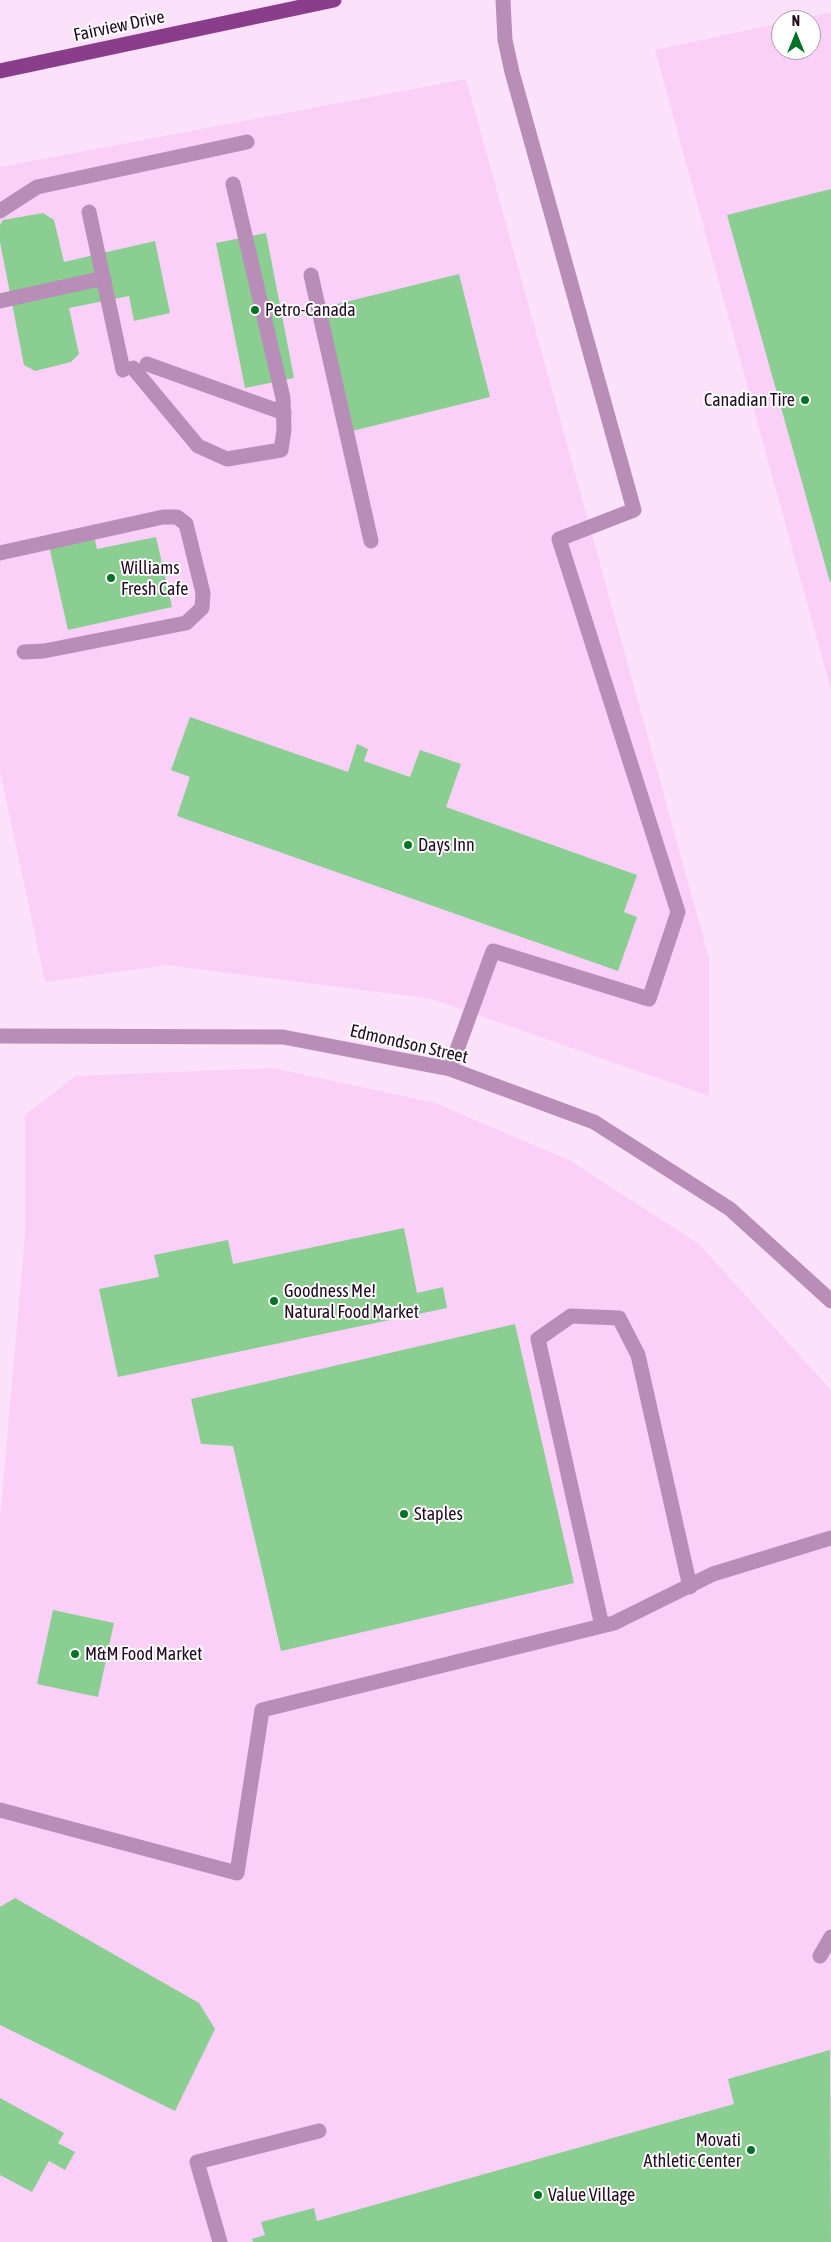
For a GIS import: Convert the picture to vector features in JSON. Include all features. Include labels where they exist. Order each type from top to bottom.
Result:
[{"type":"main road","name":"Fairview Drive","points":[[0,71],[334,0]]},
{"type":"street","points":[[450,1069],[493,950],[649,1000],[678,912],[559,539],[634,510],[512,72],[505,40],[503,0]]},
{"type":"street","points":[[0,210],[37,187],[247,142]]},
{"type":"street","points":[[89,212],[104,278],[134,367],[198,446],[227,458],[281,450],[284,413],[283,398],[233,184]]},
{"type":"street","points":[[311,275],[371,542]]},
{"type":"street","points":[[0,301],[104,278]]},
{"type":"street","points":[[134,367],[284,413]]},
{"type":"street","points":[[0,553],[163,517],[177,517],[186,524],[203,594],[202,608],[186,622],[44,651],[24,652]]},
{"type":"street","name":"Edmondson Street","points":[[0,1036],[283,1037],[450,1069],[594,1122],[730,1209],[831,1301]]},
{"type":"street","points":[[602,1626],[538,1339],[571,1316],[619,1318],[638,1355],[690,1587]]},
{"type":"street","points":[[0,1810],[237,1873],[262,1710],[614,1623],[713,1574],[831,1538]]},
{"type":"street","points":[[826,1955],[831,1937]]},
{"type":"street","points":[[220,2242],[197,2162],[319,2131]]},
{"type":"shaded area","points":[[831,12],[831,690],[655,50],[771,25],[771,60],[821,60],[821,14]]},
{"type":"shaded area","points":[[466,79],[709,958],[709,1096],[432,999],[167,965],[45,982],[0,771],[0,167]]},
{"type":"shaded area","points":[[273,1068],[435,1103],[569,1160],[699,1244],[829,1388],[831,1393],[831,2242],[0,2242],[0,1519],[25,1235],[25,1115],[76,1076]]},
{"type":"building","name":"Canadian Tire","points":[[831,189],[831,582],[830,582],[727,215]]},
{"type":"building","points":[[43,213],[54,220],[64,262],[155,241],[170,313],[134,321],[129,296],[69,308],[79,354],[71,362],[35,371],[24,365],[0,242],[0,225],[3,220]]},
{"type":"building","name":"Petro-Canada","points":[[266,233],[294,378],[245,388],[216,243]]},
{"type":"building","points":[[459,274],[490,397],[352,431],[321,308]]},
{"type":"building","name":"Williams Fresh Cafe","points":[[92,527],[97,549],[156,537],[172,607],[68,630],[47,537]]},
{"type":"building","name":"Days Inn","points":[[190,717],[348,772],[357,744],[368,749],[364,761],[410,777],[420,750],[461,764],[446,807],[637,875],[624,912],[637,917],[618,971],[177,816],[190,777],[171,770]]},
{"type":"building","name":"Goodness Me! Natural Food Market","points":[[404,1228],[417,1293],[443,1287],[447,1308],[118,1377],[99,1289],[159,1277],[154,1255],[228,1240],[233,1264]]},
{"type":"building","name":"Staples","points":[[515,1324],[574,1583],[281,1651],[233,1446],[201,1444],[191,1399]]},
{"type":"building","name":"M&M Food Market","points":[[53,1610],[114,1623],[98,1697],[37,1684]]},
{"type":"building","points":[[15,1898],[199,2003],[215,2029],[175,2111],[0,2025],[0,1907]]},
{"type":"building","points":[[830,2050],[831,2242],[253,2242],[252,2239],[265,2235],[261,2222],[314,2208],[317,2221],[734,2104],[728,2079]]},
{"type":"building","points":[[0,2098],[64,2133],[58,2143],[75,2152],[65,2170],[49,2161],[32,2192],[0,2175]]},
{"type":"place","name":"Petro-Canada","points":[[255,310]]},
{"type":"place","name":"Canadian Tire","points":[[805,400]]},
{"type":"place","name":"Williams Fresh Cafe","points":[[111,578]]},
{"type":"place","name":"Days Inn","points":[[408,845]]},
{"type":"place","name":"Goodness Me! Natural Food Market","points":[[274,1301]]},
{"type":"place","name":"Staples","points":[[404,1514]]},
{"type":"place","name":"M&M Food Market","points":[[75,1654]]},
{"type":"place","name":"Movati Athletic Center","points":[[751,2150]]},
{"type":"place","name":"Value Village","points":[[538,2195]]}]
